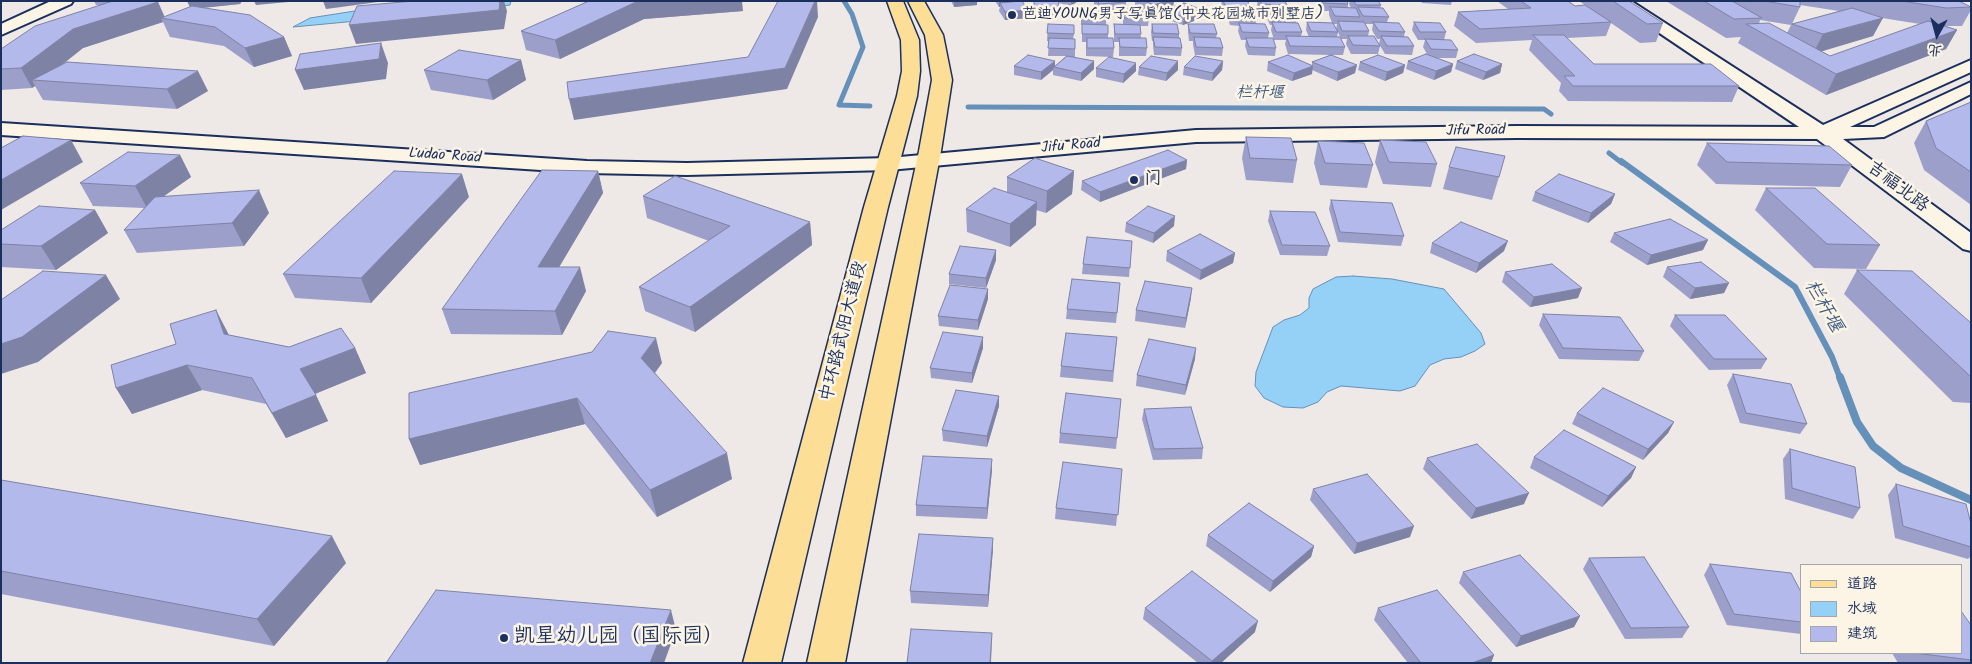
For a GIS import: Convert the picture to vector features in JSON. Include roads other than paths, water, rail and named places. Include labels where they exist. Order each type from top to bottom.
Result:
[{"type":"main road","name":"中环路武阳大道段","points":[[762,663],[908,96],[911,71],[910,40],[895,1]]},
{"type":"main road","points":[[826,663],[928,160],[942,80],[934,35],[916,1]]},
{"type":"street","points":[[1,23],[51,1]]},
{"type":"street","points":[[1,30],[65,1]]},
{"type":"street","points":[[1620,1],[1822,133],[1971,65]]},
{"type":"street","name":"Jifu Road","points":[[889,164],[1226,135],[1517,132],[1877,133],[1971,87]]},
{"type":"street","name":"Ludao Road","points":[[1,129],[587,166],[687,169],[889,164]]},
{"type":"street","name":"吉福北路","points":[[1822,133],[1971,244]]},
{"type":"water","points":[[419,1],[511,1],[510,5],[485,9],[293,27],[310,18]]},
{"type":"water","points":[[1353,276],[1392,279],[1444,289],[1481,333],[1485,344],[1461,357],[1444,359],[1430,365],[1415,386],[1400,391],[1341,386],[1327,392],[1318,402],[1303,408],[1283,407],[1264,398],[1255,386],[1256,372],[1273,327],[1284,320],[1300,315],[1309,308],[1309,298],[1313,289],[1336,277]]},
{"type":"waterway","name":"栏杆堰","points":[[844,1],[852,14],[863,47],[839,105],[870,106]]},
{"type":"waterway","name":"栏杆堰","points":[[968,107],[1544,109],[1551,114]]},
{"type":"waterway","name":"栏杆堰","points":[[1609,153],[1622,163]]},
{"type":"waterway","name":"栏杆堰","points":[[1621,161],[1795,287],[1832,357],[1840,378]]},
{"type":"waterway","name":"栏杆堰","points":[[1840,377],[1857,422],[1873,446],[1901,468],[1971,500]]},
{"type":"place","name":"芭迪YOUNG男子写真馆(中央花园城市别墅店)","points":[[1012,15]]},
{"type":"place","name":"门","points":[[1134,180]]},
{"type":"place","name":"凯星幼儿园（国际园）","points":[[504,638]]}]
